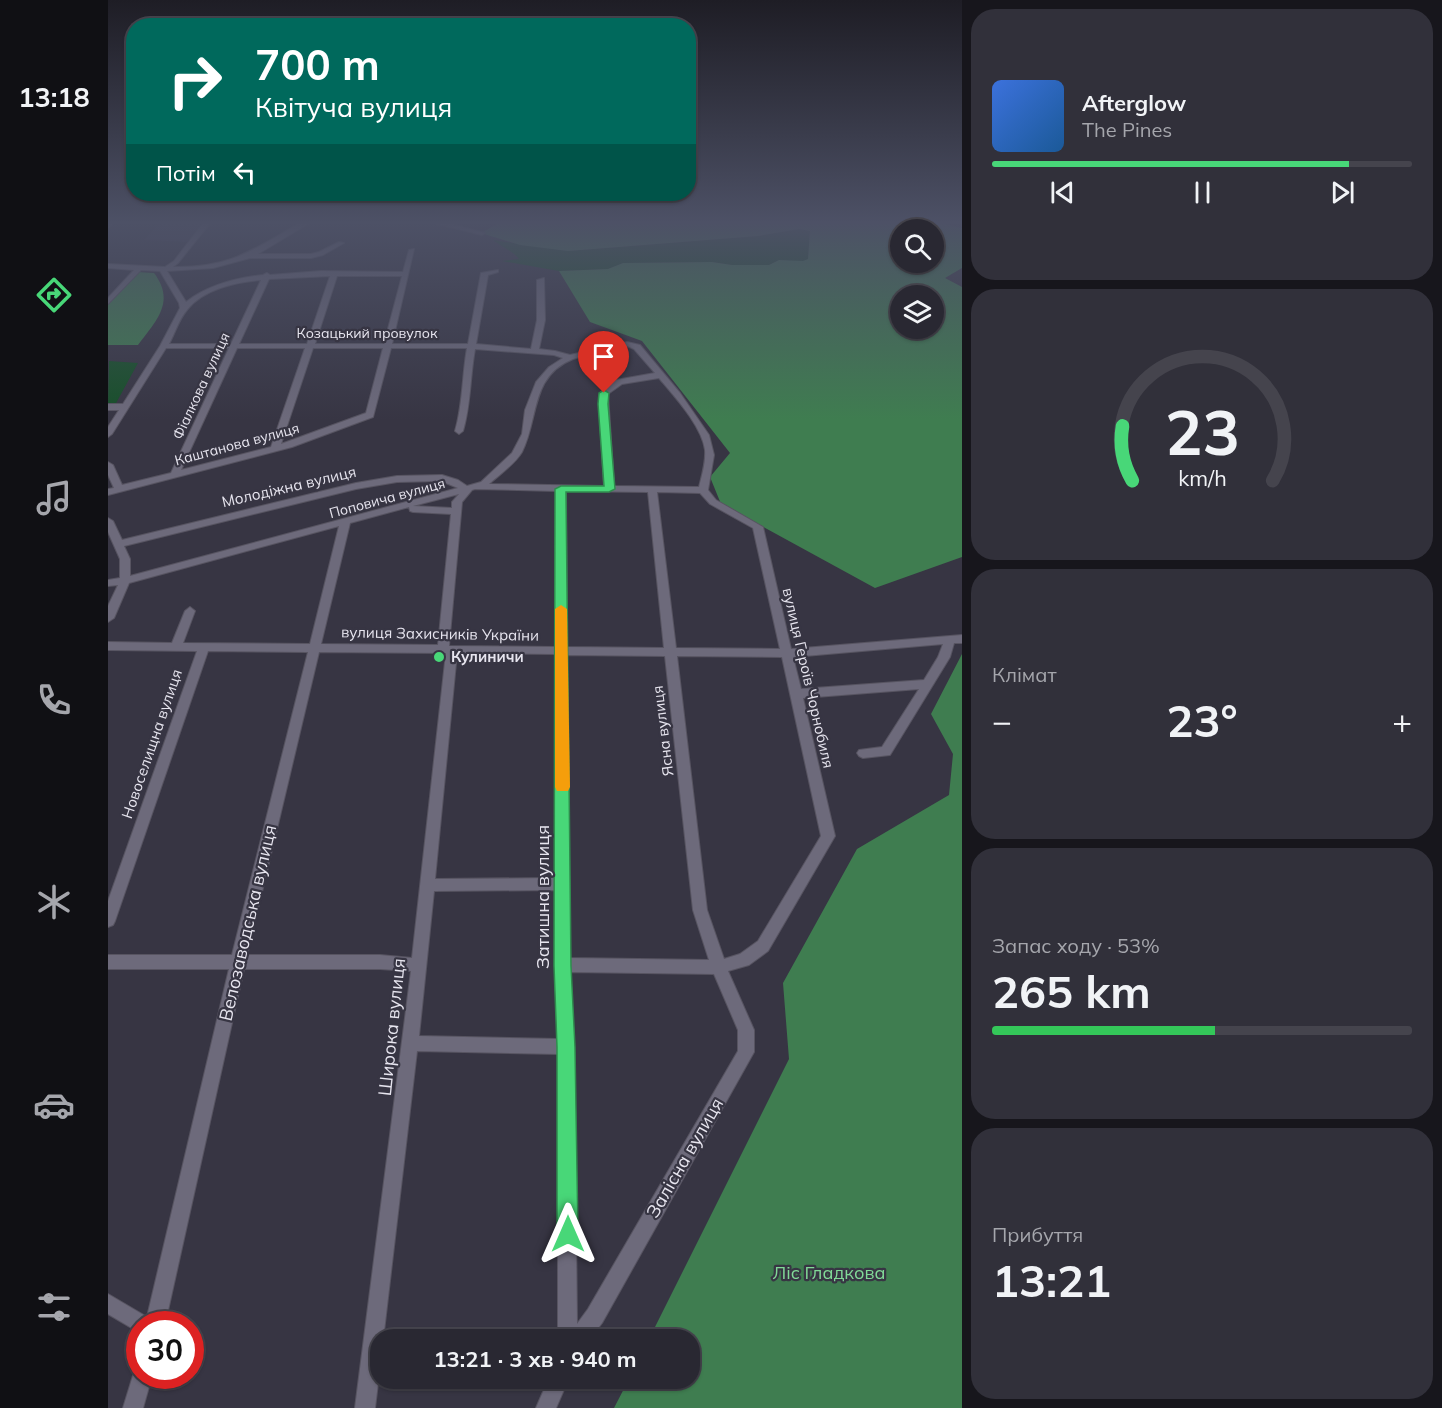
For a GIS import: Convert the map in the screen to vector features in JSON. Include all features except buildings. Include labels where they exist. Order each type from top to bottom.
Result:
[{"type":"street","points":[[108,302],[121,288]]},
{"type":"street","points":[[175,288],[184,305]]},
{"type":"street","points":[[108,434],[164,346],[184,305],[211,288]]},
{"type":"street","name":"Фіалкова вулиця","points":[[175,474],[261,288]]},
{"type":"street","points":[[275,449],[329,288]]},
{"type":"street","points":[[386,348],[401,288]]},
{"type":"street","points":[[459,431],[465,411],[467,371],[482,288]]},
{"type":"street","points":[[535,351],[541,320],[541,288]]},
{"type":"street","name":"Поповича вулиця","points":[[108,583],[125,581],[484,484],[516,454],[526,434],[530,410],[540,381],[552,369],[569,358],[627,344],[637,346],[660,375]]},
{"type":"street","name":"Козацький провулок","points":[[164,346],[386,348],[472,346],[555,353],[569,358]]},
{"type":"street","name":"Каштанова вулиця","points":[[108,492],[275,449],[370,415],[386,348]]},
{"type":"street","points":[[471,489],[609,489],[652,489],[703,489],[709,469],[708,443],[698,422],[660,375],[619,382],[604,393],[609,489]]},
{"type":"street","points":[[108,407],[126,407]]},
{"type":"street","points":[[108,465],[119,489]]},
{"type":"street","name":"Молодіжна вулиця","points":[[118,544],[356,486],[397,479],[442,478],[471,489]]},
{"type":"street","name":"Широка вулиця","points":[[365,1408],[411,1043],[417,965],[429,885],[457,502],[471,489]]},
{"type":"street","name":"Затишна вулиця","points":[[561,489],[562,966],[566,1047],[569,1329]]},
{"type":"street","name":"Ясна вулиця","points":[[652,489],[700,910],[719,967]]},
{"type":"street","name":"вулиця Героїв Чорнобиля","points":[[703,489],[713,502],[758,527],[828,836],[763,946],[744,960],[719,967]]},
{"type":"street","points":[[400,508],[456,511]]},
{"type":"street","points":[[108,521],[125,559],[125,581],[108,618]]},
{"type":"street","name":"Велозаводська вулиця","points":[[158,1311],[238,962],[345,523]]},
{"type":"street","points":[[176,647],[190,611]]},
{"type":"street","points":[[863,753],[885,752],[956,640]]},
{"type":"street","name":"вулиця Захисників України","points":[[108,646],[786,652],[956,640]]},
{"type":"street","name":"Новоселищна вулиця","points":[[108,921],[204,647]]},
{"type":"street","points":[[796,694],[928,684]]},
{"type":"street","points":[[429,885],[563,884]]},
{"type":"street","points":[[108,962],[380,962],[417,965]]},
{"type":"street","points":[[562,966],[719,967]]},
{"type":"street","name":"Залісна вулиця","points":[[584,1329],[595,1316],[746,1052],[746,1030],[719,967]]},
{"type":"street","points":[[411,1043],[566,1047]]},
{"type":"street","points":[[108,1303],[126,1314]]},
{"type":"street","points":[[133,1408],[138,1389]]},
{"type":"street","points":[[546,1408],[554,1389]]},
{"type":"green space","points":[[123,288],[161,288],[163,293],[161,311],[138,345],[108,345],[108,304]]},
{"type":"green space","points":[[569,288],[890,288],[890,339],[944,339],[944,288],[962,288],[962,557],[875,588],[721,504],[710,477],[730,453],[642,341],[590,322]]},
{"type":"green space","points":[[109,361],[138,363],[115,405],[108,405]]},
{"type":"green space","name":"Ліс Гладкова","points":[[962,654],[962,1408],[614,1408],[624,1389],[700,1389],[700,1329],[654,1329],[789,1059],[783,983],[857,849],[949,795],[953,754],[931,714]]},
{"type":"slow traffic","points":[[561,609],[562,787]]},
{"type":"place","name":"Кулиничи","points":[[439,657]]},
{"type":"route","points":[[568,1234],[566,1047],[562,966],[561,489],[609,489],[604,393]]}]
